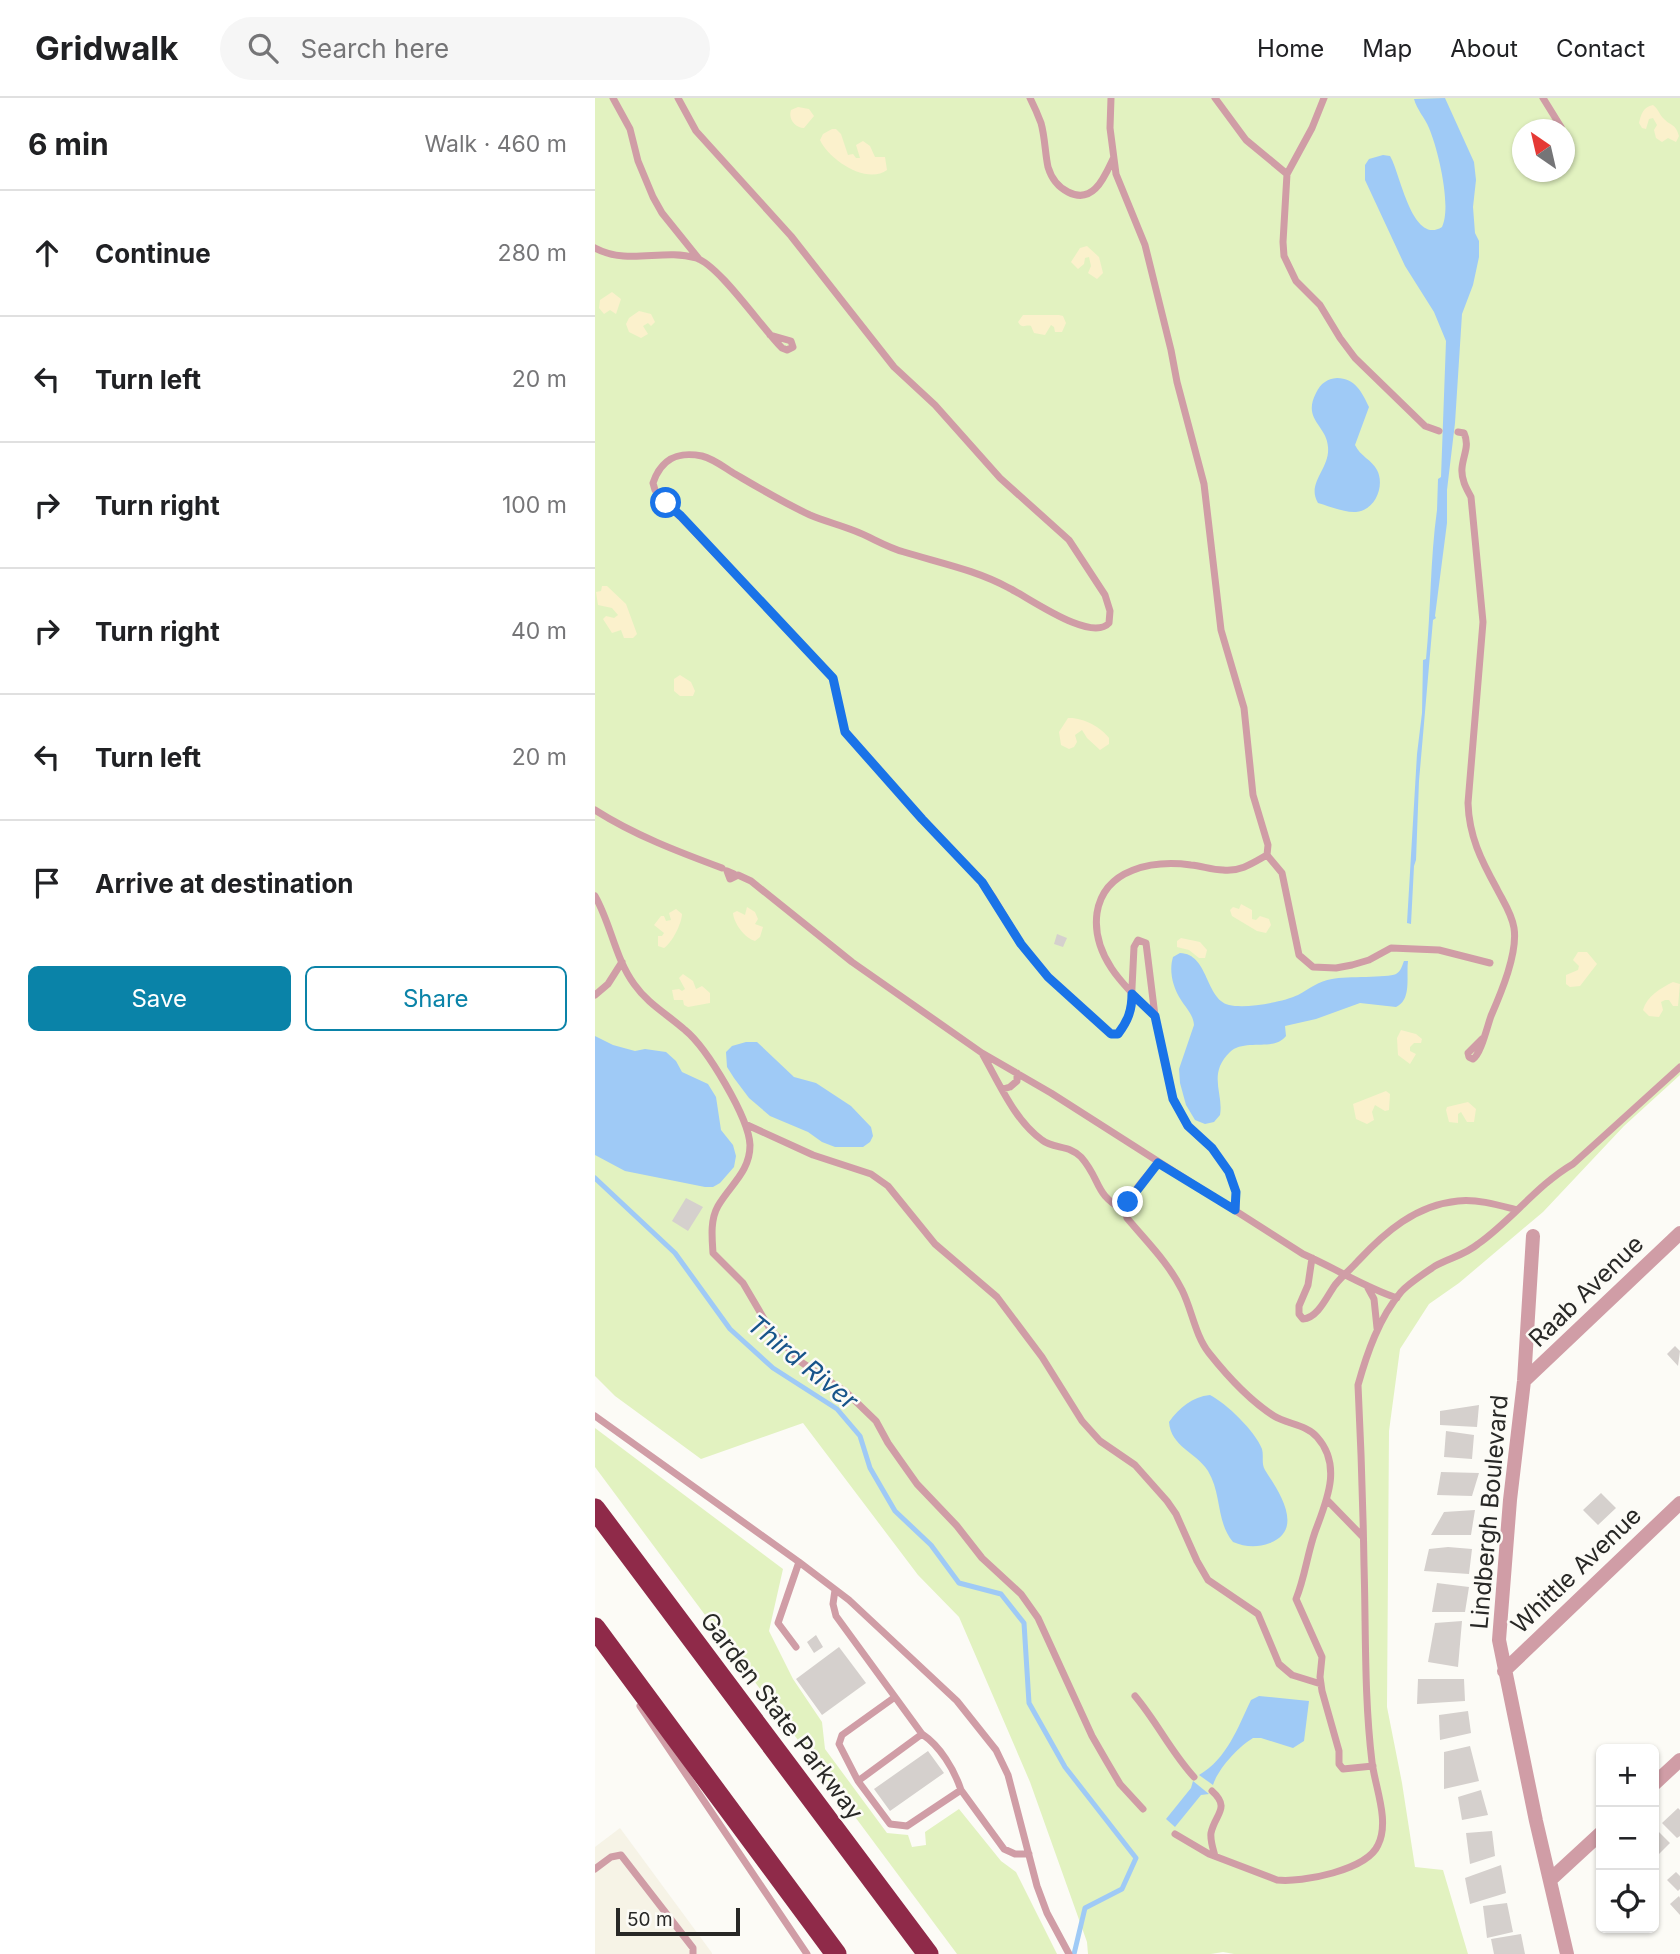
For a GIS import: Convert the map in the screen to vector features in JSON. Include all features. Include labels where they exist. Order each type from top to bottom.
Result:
[{"type":"highway","name":"Garden State Parkway","points":[[595,1509],[928,1954]]},
{"type":"highway","points":[[595,1628],[836,1954]]},
{"type":"street","name":"Raab Avenue","points":[[1524,1381],[1680,1233]]},
{"type":"street","name":"Lindbergh Boulevard","points":[[1533,1236],[1524,1381],[1510,1500],[1499,1640],[1567,1954]]},
{"type":"street","name":"Whittle Avenue","points":[[1504,1671],[1680,1503]]},
{"type":"street","points":[[1659,1779],[1680,1760]]},
{"type":"street","points":[[1550,1880],[1596,1838]]},
{"type":"lane","points":[[613,98],[630,129],[638,161],[662,213],[699,259],[716,270],[746,308],[782,348],[787,351],[793,347],[790,341],[770,335]]},
{"type":"lane","points":[[678,98],[697,131],[782,226],[894,367],[935,405],[1000,478],[1069,540],[1105,595],[1110,611],[1109,623],[1103,628],[1096,628],[1070,621],[1044,610],[1001,584],[972,572],[892,548],[853,530],[810,515],[703,456],[671,458],[662,463],[653,483],[655,490],[833,678],[845,732],[982,882],[1021,944],[1048,977],[1111,1034],[1118,1034],[1127,1021],[1131,1008],[1134,947],[1135,943],[1142,940],[1147,947],[1155,1016],[1173,1099],[1188,1126],[1212,1148],[1229,1172],[1236,1192],[1235,1210]]},
{"type":"lane","points":[[1030,98],[1041,123],[1048,167],[1056,183],[1062,188],[1079,197],[1087,196],[1096,189],[1113,158]]},
{"type":"lane","points":[[1111,98],[1113,158],[1124,198],[1145,246],[1204,484],[1221,631],[1244,708],[1251,782],[1268,845],[1267,855],[1282,873],[1299,955],[1313,967],[1336,968],[1369,960],[1391,948],[1439,950],[1490,963]]},
{"type":"lane","points":[[1215,98],[1246,140],[1287,174]]},
{"type":"lane","points":[[1324,98],[1312,128],[1287,174],[1283,242],[1289,270],[1320,305],[1356,358],[1425,426],[1439,431]]},
{"type":"lane","points":[[1543,98],[1556,119]]},
{"type":"lane","points":[[595,248],[618,257],[673,255],[699,259]]},
{"type":"lane","points":[[1458,432],[1464,433],[1467,441],[1462,470],[1465,486],[1471,497],[1483,605],[1468,803],[1469,821],[1476,845],[1511,916],[1515,936],[1500,996],[1482,1039]]},
{"type":"lane","points":[[595,810],[666,846],[722,868]]},
{"type":"lane","points":[[1155,1016],[1112,970],[1100,942],[1098,912],[1101,899],[1110,886],[1131,870],[1147,865],[1189,864],[1224,871],[1241,869],[1267,855]]},
{"type":"lane","points":[[734,874],[727,871],[730,879],[738,875],[751,881],[852,962],[890,986],[982,1053],[1312,1258],[1368,1288],[1397,1298]]},
{"type":"lane","points":[[595,896],[630,978],[656,1009],[694,1038],[718,1073],[748,1131],[749,1155],[739,1178],[715,1213],[712,1229],[713,1253],[743,1283],[770,1329],[801,1362],[847,1393],[876,1420],[888,1443],[917,1484],[957,1526],[982,1558],[1021,1594],[1038,1618],[1092,1736],[1120,1784],[1143,1809]]},
{"type":"lane","points":[[608,984],[622,962]]},
{"type":"lane","points":[[595,995],[620,977],[630,978]]},
{"type":"lane","points":[[982,1053],[1019,1116],[1032,1131],[1044,1142],[1070,1149],[1080,1155],[1102,1194],[1110,1203],[1125,1211]]},
{"type":"lane","points":[[1175,1834],[1215,1856],[1286,1881],[1328,1874],[1373,1855],[1381,1836],[1381,1815],[1373,1766],[1365,1662],[1358,1385],[1366,1357],[1377,1332],[1402,1291],[1437,1265],[1456,1258],[1479,1244],[1680,1067]]},
{"type":"lane","points":[[1003,1089],[1017,1081],[1017,1073]]},
{"type":"lane","points":[[745,1124],[821,1158],[871,1174],[888,1186],[935,1244],[997,1297],[1042,1357],[1081,1421],[1100,1441],[1135,1465],[1167,1501],[1177,1514],[1197,1562],[1208,1580],[1258,1614],[1279,1664],[1292,1675],[1321,1684]]},
{"type":"lane","points":[[1158,1163],[1128,1202],[1125,1211],[1127,1217],[1167,1264],[1186,1298],[1203,1345],[1227,1374],[1245,1394],[1276,1418],[1309,1430],[1326,1449],[1331,1469],[1331,1488],[1314,1534],[1306,1574],[1296,1599],[1322,1657],[1321,1684],[1339,1752],[1339,1764],[1343,1769],[1373,1766]]},
{"type":"lane","points":[[1312,1258],[1308,1285],[1299,1306],[1299,1314],[1303,1319],[1309,1319],[1315,1314],[1346,1274],[1384,1234],[1403,1219],[1436,1206],[1467,1200],[1517,1210]]},
{"type":"lane","points":[[1368,1288],[1374,1299],[1377,1332]]},
{"type":"lane","points":[[595,1416],[835,1590],[874,1622],[957,1701],[981,1728],[1008,1775],[1037,1886],[1069,1954]]},
{"type":"lane","points":[[1327,1500],[1363,1538]]},
{"type":"lane","points":[[796,1647],[778,1623],[799,1562]]},
{"type":"lane","points":[[835,1590],[833,1604],[836,1616],[922,1734],[930,1740],[955,1773],[961,1790],[1004,1849],[1015,1854],[1029,1854]]},
{"type":"lane","points":[[595,1639],[626,1685]]},
{"type":"lane","points":[[633,1696],[807,1954]]},
{"type":"lane","points":[[1135,1696],[1158,1725],[1171,1749],[1194,1777]]},
{"type":"lane","points":[[895,1697],[842,1735],[839,1744],[858,1781],[890,1824],[907,1826],[961,1790]]},
{"type":"lane","points":[[858,1781],[922,1734]]},
{"type":"lane","points":[[1212,1791],[1222,1804],[1210,1835],[1215,1856]]},
{"type":"lane","points":[[595,1869],[611,1857],[621,1855],[693,1948],[693,1954]]},
{"type":"shaded area","points":[[620,1828],[712,1954],[595,1954],[595,1847]]},
{"type":"green space","points":[[595,98],[1680,98],[1680,1075],[1624,1126],[1543,1212],[1459,1283],[1429,1304],[1400,1349],[1389,1431],[1387,1707],[1415,1867],[1443,1870],[1468,1954],[1088,1954],[1087,1942],[1030,1782],[959,1617],[918,1575],[803,1423],[701,1459],[615,1396],[595,1376]]},
{"type":"green space","points":[[595,1428],[783,1569],[769,1631],[793,1679],[822,1722],[825,1749],[887,1833],[908,1835],[912,1847],[926,1845],[925,1832],[959,1809],[1001,1861],[1016,1872],[1057,1954],[957,1954],[595,1467]]},
{"type":"sand","points":[[1653,105],[1676,129],[1679,136],[1676,142],[1668,138],[1662,142],[1656,138],[1654,130],[1657,125],[1653,118],[1649,119],[1646,129],[1642,128],[1639,123],[1642,114],[1647,107]]},
{"type":"sand","points":[[798,107],[809,109],[814,116],[804,128],[795,125],[791,120],[791,110]]},
{"type":"sand","points":[[832,129],[841,134],[848,155],[853,154],[860,158],[856,145],[863,141],[870,146],[875,157],[885,157],[887,170],[879,174],[869,174],[849,168],[840,162],[820,140],[823,134]]},
{"type":"sand","points":[[1087,246],[1099,257],[1103,273],[1097,279],[1088,273],[1091,266],[1089,257],[1085,258],[1084,264],[1078,269],[1071,262],[1080,248]]},
{"type":"sand","points":[[612,292],[621,299],[616,314],[610,310],[604,314],[599,308],[600,300]]},
{"type":"sand","points":[[639,311],[651,314],[655,322],[651,326],[648,323],[643,326],[648,334],[641,338],[629,332],[626,324],[629,318]]},
{"type":"sand","points":[[1023,315],[1059,315],[1063,316],[1066,323],[1062,332],[1055,332],[1051,325],[1045,335],[1034,333],[1031,326],[1023,326],[1018,322]]},
{"type":"sand","points":[[602,586],[607,586],[626,604],[637,634],[633,638],[624,638],[621,630],[612,633],[603,619],[606,616],[614,618],[618,615],[612,608],[598,605],[596,592],[601,591]]},
{"type":"sand","points":[[680,675],[691,682],[695,691],[693,696],[680,696],[674,691],[674,679]]},
{"type":"sand","points":[[1068,718],[1079,719],[1096,727],[1106,734],[1109,744],[1100,750],[1082,730],[1075,735],[1077,742],[1074,747],[1069,749],[1061,745],[1059,732]]},
{"type":"sand","points":[[1241,904],[1252,910],[1252,919],[1256,920],[1260,916],[1269,919],[1271,925],[1266,933],[1257,931],[1232,916],[1230,910],[1233,907],[1239,909]]},
{"type":"sand","points":[[747,907],[755,912],[758,919],[755,924],[763,927],[760,937],[755,941],[744,934],[733,913],[737,911],[745,915]]},
{"type":"sand","points":[[676,909],[682,914],[676,932],[664,948],[658,946],[658,936],[664,933],[654,925],[661,916],[664,916],[666,921],[671,920],[669,913]]},
{"type":"sand","points":[[1181,938],[1200,942],[1207,950],[1205,958],[1199,958],[1189,950],[1177,947],[1177,941]]},
{"type":"sand","points":[[1578,952],[1587,952],[1597,964],[1580,986],[1570,987],[1566,984],[1566,975],[1578,970],[1579,966],[1573,960]]},
{"type":"sand","points":[[683,974],[693,981],[696,989],[702,986],[710,993],[710,1003],[688,1007],[683,1000],[674,1000],[672,990],[685,989],[679,978]]},
{"type":"sand","points":[[1673,982],[1680,984],[1678,1006],[1665,1000],[1661,1002],[1663,1010],[1659,1017],[1649,1016],[1643,1010],[1648,1001],[1659,990]]},
{"type":"sand","points":[[1401,1030],[1416,1034],[1422,1039],[1421,1043],[1414,1043],[1410,1047],[1410,1051],[1416,1054],[1410,1064],[1398,1055],[1397,1038]]},
{"type":"sand","points":[[1386,1091],[1390,1094],[1389,1110],[1385,1111],[1375,1105],[1372,1112],[1374,1120],[1367,1124],[1356,1119],[1353,1104]]},
{"type":"sand","points":[[1468,1102],[1476,1109],[1474,1122],[1467,1122],[1461,1112],[1458,1114],[1458,1123],[1449,1122],[1447,1107]]},
{"type":"water","points":[[1445,98],[1474,162],[1476,180],[1473,207],[1479,257],[1473,285],[1462,314],[1455,423],[1447,490],[1447,523],[1436,618],[1433,620],[1419,781],[1411,924],[1407,923],[1417,754],[1422,713],[1423,660],[1426,659],[1428,641],[1438,479],[1441,477],[1446,341],[1434,312],[1405,266],[1365,180],[1365,165],[1369,159],[1390,156],[1415,217],[1423,226],[1432,230],[1442,227],[1445,218],[1445,192],[1440,163],[1429,128],[1414,99]]},
{"type":"water","points":[[1337,378],[1353,383],[1361,391],[1369,407],[1355,445],[1375,467],[1380,483],[1374,502],[1356,512],[1318,503],[1315,496],[1316,482],[1326,462],[1328,447],[1327,439],[1313,416],[1312,402],[1322,384]]},
{"type":"water","points":[[1180,953],[1197,961],[1215,994],[1229,1005],[1254,1005],[1283,1000],[1332,979],[1396,974],[1404,961],[1408,961],[1407,987],[1404,999],[1396,1007],[1360,1003],[1316,1019],[1285,1026],[1286,1036],[1281,1041],[1243,1046],[1230,1052],[1219,1068],[1220,1115],[1214,1122],[1205,1124],[1195,1120],[1186,1105],[1180,1083],[1179,1069],[1194,1025],[1172,978],[1173,957]]},
{"type":"water","points":[[595,1036],[613,1045],[635,1051],[645,1049],[666,1052],[676,1061],[682,1072],[708,1084],[716,1097],[721,1130],[733,1145],[736,1156],[734,1167],[720,1183],[705,1187],[625,1171],[595,1155]]},
{"type":"water","points":[[757,1042],[794,1077],[816,1083],[851,1106],[871,1127],[873,1136],[870,1142],[863,1147],[835,1147],[770,1116],[749,1098],[727,1067],[726,1052],[732,1046]]},
{"type":"water","points":[[1210,1395],[1224,1404],[1253,1434],[1262,1449],[1264,1467],[1286,1508],[1286,1528],[1281,1537],[1270,1543],[1251,1546],[1233,1542],[1224,1526],[1208,1471],[1174,1438],[1171,1431],[1169,1422],[1182,1407],[1192,1400]]},
{"type":"water","points":[[1259,1696],[1309,1701],[1304,1741],[1293,1748],[1253,1738],[1229,1759],[1213,1785],[1199,1775],[1224,1751],[1251,1700]]},
{"type":"water","points":[[1193,1781],[1209,1794],[1201,1795],[1175,1827],[1166,1819],[1191,1788]]},
{"type":"building","points":[[1057,934],[1067,938],[1063,947],[1054,944]]},
{"type":"building","points":[[686,1198],[703,1207],[688,1231],[672,1221]]},
{"type":"building","points":[[1675,1346],[1680,1351],[1678,1366],[1667,1354]]},
{"type":"building","points":[[1479,1405],[1477,1427],[1440,1425],[1440,1411]]},
{"type":"building","points":[[1446,1431],[1474,1435],[1472,1459],[1444,1457]]},
{"type":"building","points":[[1441,1472],[1479,1473],[1472,1496],[1437,1495]]},
{"type":"building","points":[[1601,1493],[1616,1508],[1598,1525],[1583,1510]]},
{"type":"building","points":[[1475,1510],[1471,1535],[1431,1535],[1444,1512]]},
{"type":"building","points":[[1429,1549],[1472,1549],[1469,1574],[1424,1571]]},
{"type":"building","points":[[1437,1583],[1469,1587],[1465,1612],[1432,1612]]},
{"type":"building","points":[[1462,1621],[1458,1667],[1428,1662],[1435,1623]]},
{"type":"building","points":[[816,1635],[823,1647],[814,1653],[807,1642]]},
{"type":"building","points":[[839,1647],[866,1683],[822,1715],[796,1679]]},
{"type":"building","points":[[1418,1679],[1464,1679],[1465,1701],[1417,1704]]},
{"type":"building","points":[[1468,1711],[1471,1733],[1440,1740],[1439,1715]]},
{"type":"building","points":[[1470,1746],[1479,1781],[1444,1789],[1444,1752]]},
{"type":"building","points":[[928,1751],[944,1773],[890,1811],[874,1789]]},
{"type":"building","points":[[1481,1790],[1488,1815],[1462,1820],[1458,1797]]},
{"type":"building","points":[[1678,1808],[1680,1836],[1677,1838],[1662,1823]]},
{"type":"building","points":[[1492,1831],[1495,1856],[1470,1864],[1466,1833]]},
{"type":"building","points":[[1659,1832],[1670,1843],[1659,1854]]},
{"type":"building","points":[[1501,1865],[1506,1893],[1470,1904],[1465,1878]]},
{"type":"building","points":[[1676,1872],[1680,1876],[1678,1891],[1667,1880]]},
{"type":"building","points":[[1679,1896],[1680,1898],[1680,1915],[1670,1904]]},
{"type":"building","points":[[1507,1903],[1513,1932],[1487,1938],[1483,1906]]},
{"type":"building","points":[[1521,1934],[1525,1954],[1494,1954],[1491,1939]]},
{"type":"waterway","name":"Third River","points":[[595,1178],[675,1253],[730,1329],[773,1368],[837,1409],[860,1436],[870,1468],[895,1511],[931,1545],[959,1583],[1001,1594],[1024,1623],[1029,1703],[1065,1767],[1136,1858],[1122,1889],[1085,1908],[1074,1954]]},
{"type":"route","points":[[666,503],[833,678],[845,732],[982,882],[1021,944],[1048,977],[1111,1034],[1118,1034],[1127,1021],[1132,994],[1155,1016],[1173,1099],[1188,1126],[1212,1148],[1229,1172],[1236,1192],[1235,1210],[1158,1163],[1128,1202]]}]
